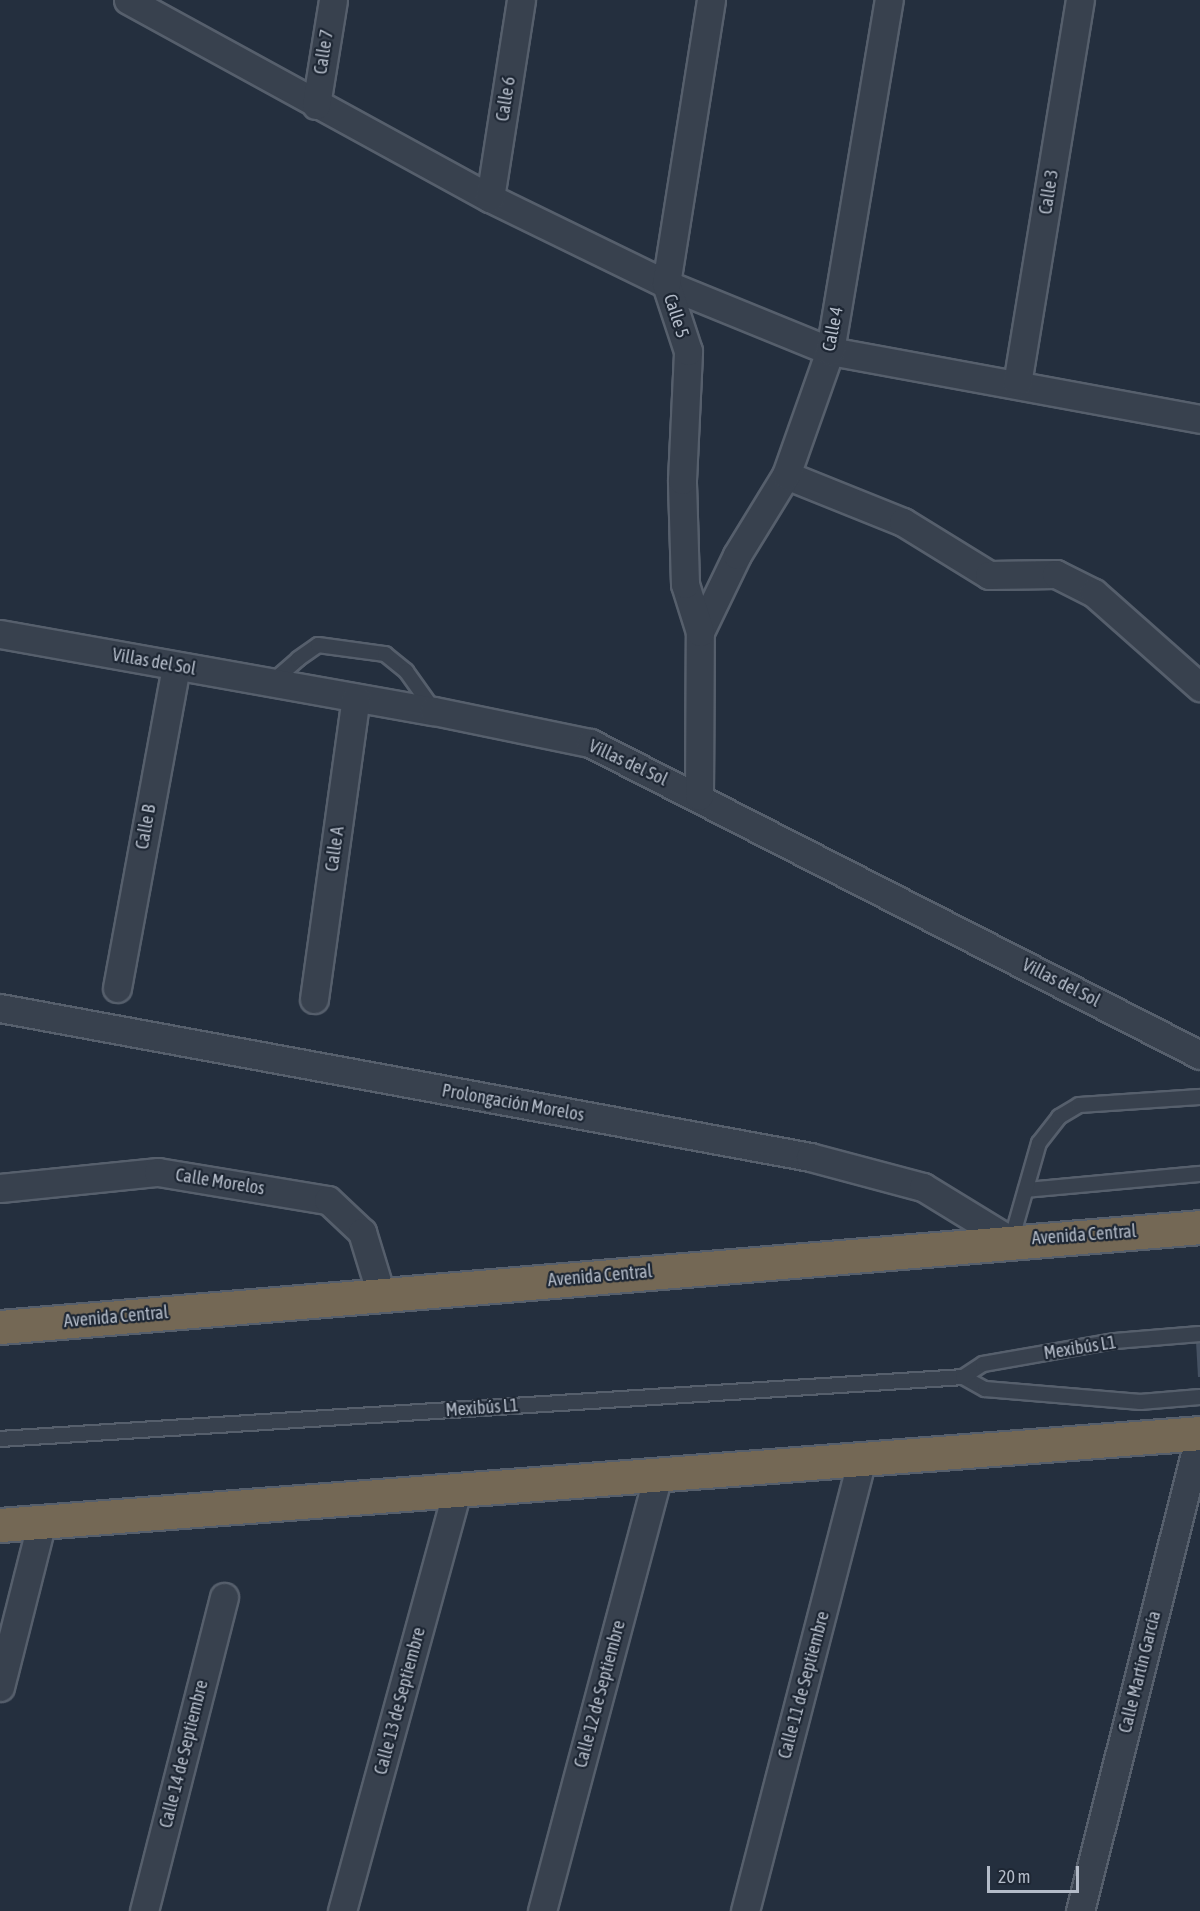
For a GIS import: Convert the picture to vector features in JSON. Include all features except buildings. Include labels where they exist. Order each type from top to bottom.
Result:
[{"type":"highway","name":"Avenida Central","points":[[0,1327],[1200,1227]]},
{"type":"highway","points":[[0,1525],[1200,1433]]},
{"type":"street","name":"Calle 7","points":[[316,105],[333,0]]},
{"type":"street","name":"Calle 6","points":[[490,198],[521,0]]},
{"type":"street","name":"Calle 5","points":[[700,632],[685,584],[682,480],[688,351],[666,284],[711,0]]},
{"type":"street","name":"Calle 4","points":[[700,632],[737,555],[786,475],[830,351],[889,0]]},
{"type":"street","name":"Calle 3","points":[[1017,384],[1080,0]]},
{"type":"street","points":[[138,3],[316,105],[490,198],[666,284],[830,351],[1017,384],[1199,411]]},
{"type":"street","points":[[786,475],[903,522],[989,575],[1056,574],[1094,593],[1200,687]]},
{"type":"street","points":[[699,796],[700,632]]},
{"type":"street","name":"Villas del Sol","points":[[0,634],[434,711],[590,743],[699,796],[1200,1055]]},
{"type":"street","name":"Calle B","points":[[117,988],[176,666]]},
{"type":"street","name":"Calle A","points":[[314,999],[356,698]]},
{"type":"street","name":"Prolongación Morelos","points":[[0,1008],[810,1157],[923,1187],[1011,1241]]},
{"type":"street","name":"Calle Morelos","points":[[0,1188],[159,1173],[328,1200],[362,1232],[381,1294]]},
{"type":"street","name":"Calle Martín García","points":[[1080,1911],[1200,1433]]},
{"type":"street","name":"Calle 11 de Septiembre","points":[[745,1911],[862,1459]]},
{"type":"street","name":"Calle 12 de Septiembre","points":[[542,1911],[658,1476]]},
{"type":"street","name":"Calle 13 de Septiembre","points":[[342,1911],[457,1490]]},
{"type":"street","points":[[0,1688],[42,1521]]},
{"type":"street","name":"Calle 14 de Septiembre","points":[[144,1911],[224,1597]]},
{"type":"lane","points":[[272,682],[298,658],[318,645],[385,654],[406,671],[434,711]]},
{"type":"lane","points":[[1011,1241],[1039,1143],[1059,1117],[1079,1105],[1200,1097]]},
{"type":"lane","points":[[1026,1190],[1200,1174]]},
{"type":"lane","name":"Mexibús L1","points":[[0,1439],[963,1377],[982,1364],[1115,1341],[1200,1334]]},
{"type":"lane","name":"Mexibús L1","points":[[963,1377],[985,1389],[1140,1402],[1200,1397]]}]
